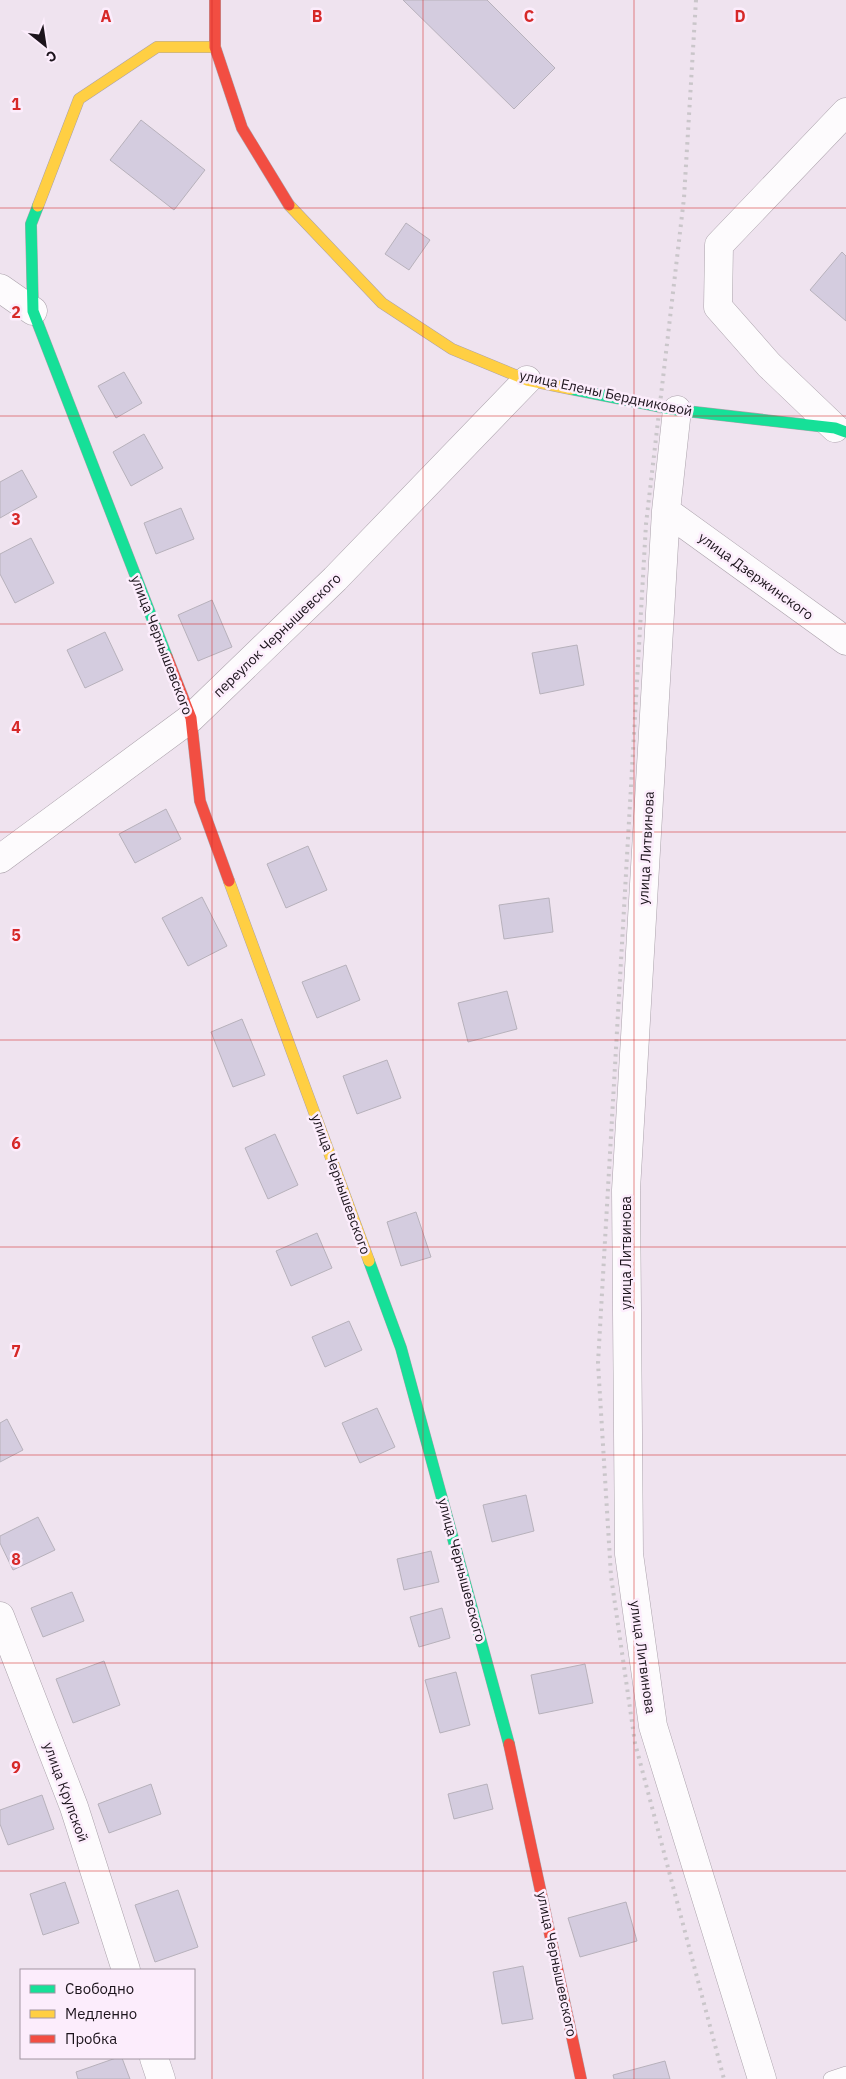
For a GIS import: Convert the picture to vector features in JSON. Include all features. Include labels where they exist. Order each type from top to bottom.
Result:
[{"type":"street","name":"улица Елены Бердниковой","points":[[215,0],[214,47],[242,128],[287,203],[382,303],[452,349],[527,380],[677,410],[840,430]]},
{"type":"street","name":"улица Чернышевского","points":[[214,47],[157,46],[79,99],[31,224],[33,311],[191,718],[200,801],[401,1348],[514,1761],[581,2079]]},
{"type":"street","points":[[840,430],[769,365],[718,307],[719,245],[846,112]]},
{"type":"street","points":[[0,288],[33,311]]},
{"type":"street","name":"переулок Чернышевского","points":[[0,859],[191,718],[335,579],[527,380]]},
{"type":"street","name":"улица Литвинова","points":[[677,410],[666,511],[626,1190],[629,1554],[653,1726],[762,2079]]},
{"type":"street","name":"улица Дзержинского","points":[[666,511],[846,641]]},
{"type":"street","name":"улица Крупской","points":[[0,1616],[74,1807],[126,1969]]},
{"type":"street","points":[[154,2059],[161,2079]]},
{"type":"lane","points":[[831,2079],[846,2074]]},
{"type":"building","points":[[403,0],[487,0],[555,68],[514,109]]},
{"type":"building","points":[[141,120],[205,170],[174,210],[110,160]]},
{"type":"building","points":[[406,223],[430,240],[409,270],[385,254]]},
{"type":"building","points":[[842,252],[846,256],[846,321],[810,290]]},
{"type":"building","points":[[124,372],[142,403],[116,418],[98,386]]},
{"type":"building","points":[[144,434],[163,468],[131,486],[113,452]]},
{"type":"building","points":[[22,470],[37,497],[0,518],[0,482]]},
{"type":"building","points":[[181,508],[194,539],[156,554],[144,523]]},
{"type":"building","points":[[31,538],[54,583],[15,603],[0,574],[0,554]]},
{"type":"building","points":[[212,600],[232,647],[198,661],[178,615]]},
{"type":"building","points":[[105,632],[123,670],[85,688],[67,650]]},
{"type":"building","points":[[577,645],[584,685],[540,694],[532,653]]},
{"type":"building","points":[[166,809],[181,839],[135,863],[119,834]]},
{"type":"building","points":[[308,846],[327,890],[286,908],[267,864]]},
{"type":"building","points":[[202,897],[227,946],[188,966],[162,918]]},
{"type":"building","points":[[549,898],[553,932],[504,939],[499,905]]},
{"type":"building","points":[[346,965],[360,1000],[317,1018],[302,982]]},
{"type":"building","points":[[507,991],[517,1029],[468,1042],[458,1003]]},
{"type":"building","points":[[242,1019],[265,1075],[233,1087],[211,1032]]},
{"type":"building","points":[[387,1060],[401,1098],[357,1114],[343,1076]]},
{"type":"building","points":[[275,1134],[298,1185],[268,1199],[245,1148]]},
{"type":"building","points":[[416,1212],[431,1257],[401,1266],[387,1222]]},
{"type":"building","points":[[317,1233],[332,1268],[291,1286],[276,1251]]},
{"type":"building","points":[[349,1321],[362,1350],[325,1367],[312,1337]]},
{"type":"building","points":[[377,1408],[395,1447],[360,1463],[342,1423]]},
{"type":"building","points":[[7,1419],[23,1450],[0,1462],[0,1423]]},
{"type":"building","points":[[526,1495],[534,1531],[492,1542],[483,1505]]},
{"type":"building","points":[[38,1517],[55,1550],[13,1570],[0,1543],[0,1536]]},
{"type":"building","points":[[431,1551],[439,1582],[404,1590],[397,1559]]},
{"type":"building","points":[[72,1592],[84,1621],[43,1637],[31,1608]]},
{"type":"building","points":[[442,1608],[450,1638],[419,1647],[410,1617]]},
{"type":"building","points":[[104,1661],[120,1705],[73,1723],[56,1679]]},
{"type":"building","points":[[585,1664],[593,1703],[539,1714],[531,1675]]},
{"type":"building","points":[[456,1672],[470,1725],[440,1733],[425,1680]]},
{"type":"building","points":[[151,1784],[161,1814],[109,1833],[98,1804]]},
{"type":"building","points":[[487,1784],[493,1809],[454,1819],[448,1794]]},
{"type":"building","points":[[42,1795],[54,1829],[8,1845],[0,1824],[0,1810]]},
{"type":"building","points":[[65,1882],[79,1923],[43,1935],[30,1894]]},
{"type":"building","points":[[178,1890],[198,1947],[155,1962],[135,1905]]},
{"type":"building","points":[[626,1902],[637,1941],[580,1957],[568,1918]]},
{"type":"building","points":[[523,1966],[533,2019],[502,2024],[493,1972]]},
{"type":"building","points":[[113,2059],[122,2059],[130,2079],[78,2079],[76,2072]]},
{"type":"building","points":[[665,2061],[670,2079],[614,2079],[613,2075]]},
{"type":"railway","points":[[696,0],[684,198],[646,524],[598,1363],[611,1576],[635,1743],[724,2079]]},
{"type":"traffic: fast","points":[[38,206],[31,224],[33,311],[167,657]]},
{"type":"traffic: fast","points":[[571,389],[677,410],[835,428],[846,432]]},
{"type":"traffic: fast","points":[[369,1261],[401,1348],[509,1744]]},
{"type":"traffic: slow","points":[[38,206],[79,99],[157,47],[215,47]]},
{"type":"traffic: slow","points":[[289,205],[382,303],[452,349],[527,380],[571,389]]},
{"type":"traffic: slow","points":[[229,881],[369,1261]]},
{"type":"traffic: jam","points":[[215,0],[215,47],[242,128],[289,205]]},
{"type":"traffic: jam","points":[[167,657],[191,718],[200,801],[229,881]]},
{"type":"traffic: jam","points":[[509,1744],[581,2079]]}]
